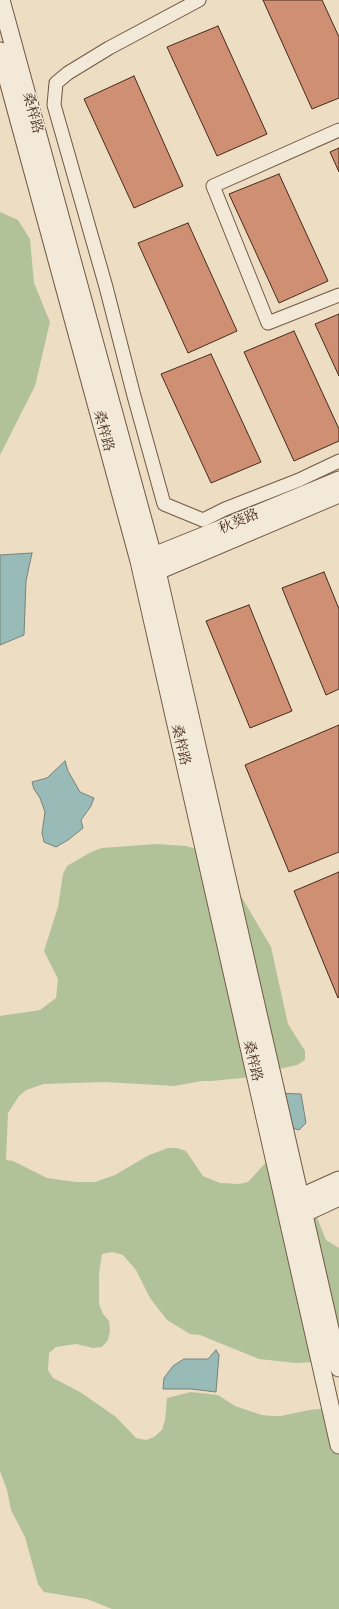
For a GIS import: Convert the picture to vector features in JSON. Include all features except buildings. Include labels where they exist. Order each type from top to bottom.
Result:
[{"type":"street","name":"桑梓路","points":[[1,0],[148,567],[296,1205],[339,1368]]},
{"type":"street","points":[[199,0],[109,48],[68,73],[56,83],[54,105],[106,287],[164,504],[203,520],[225,509],[299,480],[339,461]]},
{"type":"street","name":"桑梓路","points":[[0,51],[148,567]]},
{"type":"street","points":[[339,130],[213,186],[268,323],[339,295]]},
{"type":"street","name":"秋葵路","points":[[148,567],[339,480]]},
{"type":"street","name":"秋葵路","points":[[148,567],[339,494]]},
{"type":"street","points":[[339,1180],[296,1205],[288,1220],[339,1445]]},
{"type":"street","points":[[296,1205],[339,1197]]},
{"type":"green space","points":[[0,212],[18,220],[30,239],[34,283],[50,322],[35,386],[0,455]]},
{"type":"green space","points":[[157,844],[186,846],[213,854],[235,886],[271,947],[288,1024],[305,1051],[305,1060],[297,1065],[279,1069],[261,1076],[202,1081],[174,1086],[105,1082],[44,1084],[26,1090],[19,1096],[8,1113],[6,1160],[13,1161],[47,1178],[76,1182],[95,1182],[115,1175],[149,1155],[168,1148],[177,1148],[186,1151],[203,1176],[220,1183],[239,1184],[248,1182],[269,1159],[300,1175],[326,1240],[339,1248],[339,1361],[296,1363],[259,1359],[200,1335],[190,1334],[167,1320],[150,1298],[136,1270],[123,1255],[112,1252],[102,1254],[99,1274],[99,1304],[103,1314],[109,1321],[110,1331],[108,1340],[102,1347],[93,1348],[76,1344],[56,1347],[49,1353],[48,1370],[53,1378],[80,1392],[116,1417],[136,1438],[146,1440],[154,1437],[162,1430],[165,1420],[167,1398],[191,1392],[218,1395],[235,1406],[262,1415],[281,1416],[309,1410],[339,1407],[339,1609],[112,1609],[87,1599],[44,1592],[38,1584],[25,1537],[11,1510],[7,1490],[0,1471],[0,1016],[40,1010],[56,998],[58,979],[44,951],[58,907],[63,874],[67,866],[91,852],[102,848]]},
{"type":"water","points":[[32,553],[26,581],[24,635],[0,645],[0,555]]},
{"type":"water","points":[[65,761],[68,771],[80,792],[94,798],[91,806],[81,820],[83,828],[56,847],[44,842],[42,833],[45,812],[32,782],[47,778]]},
{"type":"water","points":[[275,1093],[301,1094],[306,1123],[299,1130],[286,1126]]},
{"type":"water","points":[[216,1350],[219,1355],[216,1392],[191,1389],[163,1389],[164,1378],[173,1366],[184,1359],[208,1359]]}]
